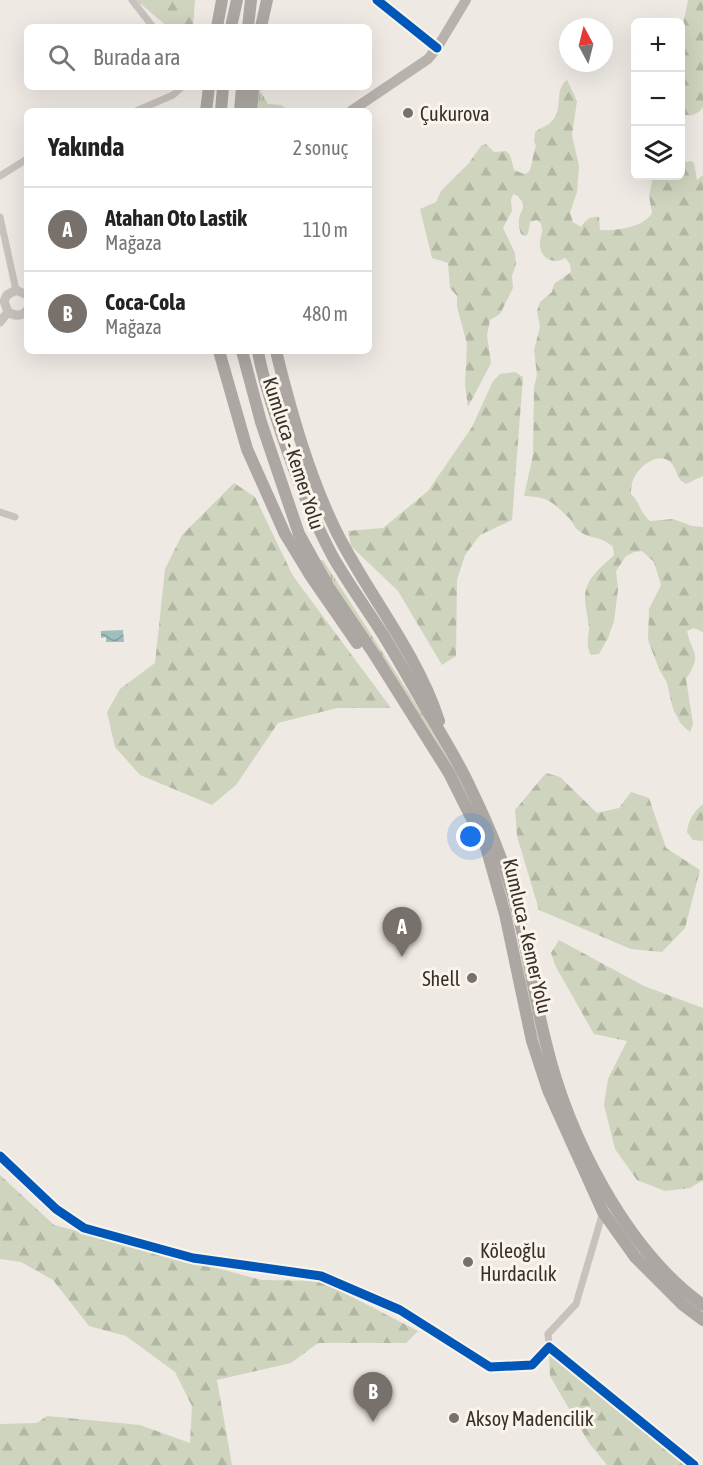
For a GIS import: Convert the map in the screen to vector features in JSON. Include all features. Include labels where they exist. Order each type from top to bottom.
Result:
[{"type":"highway","points":[[218,24],[222,0]]},
{"type":"highway","points":[[232,24],[237,0]]},
{"type":"highway","points":[[248,24],[251,0]]},
{"type":"highway","points":[[262,24],[267,0]]},
{"type":"highway","points":[[206,108],[209,90]]},
{"type":"highway","points":[[221,108],[223,90]]},
{"type":"highway","points":[[242,90],[244,108]]},
{"type":"highway","points":[[244,108],[251,90]]},
{"type":"highway","points":[[220,354],[247,449],[285,534],[344,625],[380,675],[408,707]]},
{"type":"highway","name":"Kumluca - Kemer Yolu","points":[[243,354],[261,422],[299,534],[328,586],[449,773],[486,847],[505,914],[532,1041],[548,1090],[603,1212],[635,1257],[684,1305],[703,1320]]},
{"type":"highway","name":"Kumluca - Kemer Yolu","points":[[258,354],[261,371],[282,437],[315,521],[334,558],[383,635],[447,745],[484,817],[507,878],[546,1045],[558,1086],[576,1130],[614,1206],[635,1236],[661,1268],[703,1305]]},
{"type":"highway","name":"Kumluca - Kemer Yolu","points":[[277,354],[310,466],[337,532],[432,697],[447,745]]},
{"type":"main road","points":[[356,108],[420,64],[437,48],[466,0]]},
{"type":"main road","points":[[351,108],[366,101]]},
{"type":"street","points":[[132,0],[151,24]]},
{"type":"street","points":[[376,0],[437,48]]},
{"type":"street","points":[[143,108],[173,95],[179,90]]},
{"type":"street","points":[[0,176],[24,161]]},
{"type":"street","points":[[0,218],[16,290]]},
{"type":"street","points":[[24,294],[16,290],[3,295],[8,312],[20,315],[24,312]]},
{"type":"street","points":[[0,322],[8,312]]},
{"type":"street","points":[[0,512],[15,517]]},
{"type":"street","points":[[0,1156],[56,1209],[84,1228],[193,1258],[321,1276],[400,1310],[490,1367],[532,1365],[549,1347]]},
{"type":"street","points":[[603,1212],[576,1304],[548,1334],[549,1347],[694,1465]]},
{"type":"green space","points":[[136,0],[195,0],[193,24],[164,24]]},
{"type":"green space","points":[[688,0],[703,0],[703,107],[694,115],[685,115],[684,18]]},
{"type":"green space","points":[[567,80],[577,101],[572,135],[579,166],[577,192],[570,213],[573,222],[581,227],[588,219],[599,217],[600,230],[614,230],[636,225],[652,213],[649,196],[652,180],[685,180],[685,162],[691,161],[694,163],[697,180],[703,175],[703,476],[686,484],[680,480],[674,467],[668,461],[661,458],[653,460],[645,464],[637,473],[632,482],[631,494],[650,521],[673,519],[692,526],[703,527],[703,632],[694,628],[687,631],[695,654],[694,664],[686,679],[693,724],[690,732],[681,724],[673,709],[667,683],[648,640],[649,609],[661,585],[654,562],[642,551],[626,556],[616,571],[618,590],[614,621],[608,638],[599,654],[591,655],[588,645],[586,591],[591,579],[614,555],[613,547],[609,543],[579,531],[559,508],[545,499],[524,496],[533,455],[534,387],[537,375],[534,350],[540,327],[537,311],[540,302],[552,292],[554,284],[571,272],[570,264],[565,258],[556,261],[544,256],[540,247],[542,228],[537,220],[530,222],[528,234],[525,236],[521,234],[519,221],[523,205],[518,196],[513,194],[512,211],[503,228],[515,253],[513,288],[500,314],[490,320],[487,335],[491,363],[468,407],[465,385],[467,344],[457,307],[457,296],[450,288],[448,263],[432,258],[420,209],[436,202],[441,191],[469,163],[481,146],[486,144],[494,152],[506,151],[510,155],[514,170],[524,174],[529,172],[536,146],[535,132],[556,116],[560,89]]},
{"type":"green space","points":[[258,90],[260,90],[268,104],[281,105],[286,108],[256,108]]},
{"type":"green space","points":[[515,372],[523,377],[512,520],[480,535],[465,555],[457,580],[456,656],[442,665],[398,591],[351,546],[348,531],[383,528],[428,491],[472,427],[493,381],[500,374]]},
{"type":"green space","points":[[234,483],[255,497],[293,576],[391,708],[337,708],[278,723],[236,785],[212,805],[140,775],[115,747],[107,712],[120,689],[155,663],[165,569],[182,535]]},
{"type":"green space","points":[[323,560],[436,735],[469,795],[504,883],[531,1001],[598,1185],[703,1311],[703,1316],[654,1271],[606,1209],[554,1096],[467,797],[434,737],[318,561]]},
{"type":"green space","points":[[546,773],[560,777],[597,813],[619,808],[631,792],[649,798],[666,848],[700,870],[685,928],[662,952],[631,949],[539,910],[517,836],[515,810]]},
{"type":"green space","points":[[703,804],[703,841],[693,840],[687,832],[689,824],[694,813]]},
{"type":"green space","points":[[559,940],[644,986],[703,1008],[703,1180],[690,1188],[665,1191],[637,1180],[615,1149],[604,1105],[608,1079],[627,1041],[594,1034],[556,967],[551,953]]},
{"type":"green space","points":[[0,1175],[54,1225],[262,1280],[321,1281],[418,1331],[406,1343],[318,1343],[291,1363],[217,1380],[232,1465],[0,1465],[0,1424],[37,1423],[47,1416],[140,1425],[190,1443],[192,1406],[175,1372],[126,1336],[89,1326],[53,1280],[21,1262],[0,1259]]},
{"type":"green space","points":[[549,1354],[591,1381],[684,1465],[607,1465],[589,1443],[550,1376]]},
{"type":"water","points":[[123,630],[124,642],[106,642],[106,637],[101,638],[101,631]]},
{"type":"cycle path","points":[[377,0],[437,48]]},
{"type":"cycle path","points":[[0,1156],[56,1209],[84,1228],[193,1258],[321,1276],[400,1310],[490,1367],[532,1365],[549,1347],[694,1465]]},
{"type":"place","name":"Çukurova","points":[[408,113]]},
{"type":"place","name":"Atahan Oto Lastik","points":[[402,957]]},
{"type":"place","name":"Shell","points":[[472,978]]},
{"type":"place","name":"Köleoğlu Hurdacılık","points":[[468,1262]]},
{"type":"place","name":"Aksoy Madencilik","points":[[454,1418]]},
{"type":"place","name":"Coca-Cola","points":[[373,1422]]}]
